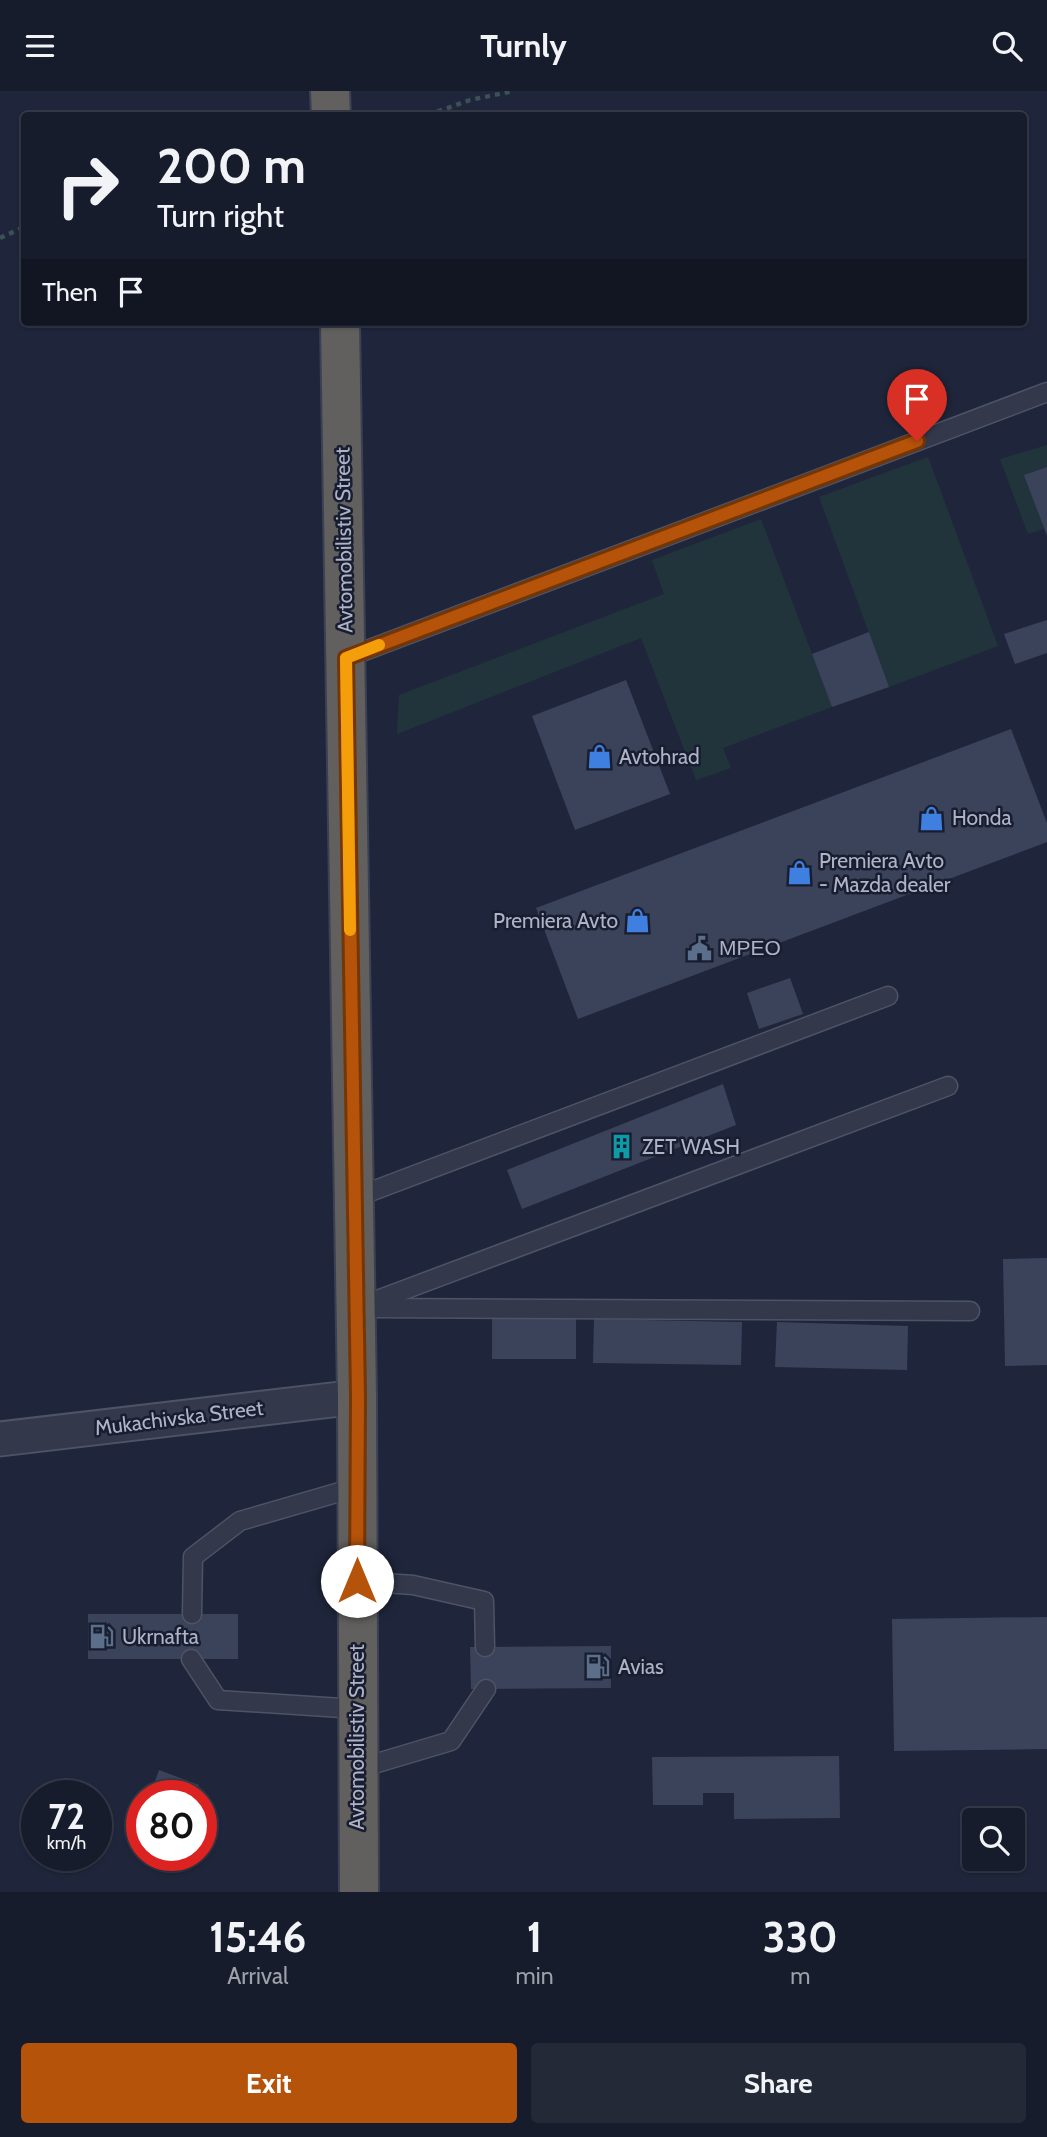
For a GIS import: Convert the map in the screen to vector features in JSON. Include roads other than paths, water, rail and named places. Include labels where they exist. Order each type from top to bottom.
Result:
[{"type":"highway","points":[[330,91],[331,112]]},
{"type":"highway","name":"Avtomobilistiv Street","points":[[340,326],[358,1397],[359,1892]]},
{"type":"street","name":"Mukachivska Street","points":[[0,1440],[358,1397]]},
{"type":"lane","points":[[346,658],[1047,392]]},
{"type":"lane","points":[[354,1198],[888,996]]},
{"type":"lane","points":[[356,1308],[948,1086]]},
{"type":"lane","points":[[356,1308],[970,1311]]},
{"type":"lane","points":[[192,1614],[193,1557],[240,1521],[358,1487]]},
{"type":"lane","points":[[357,1581],[413,1585],[484,1601],[485,1647]]},
{"type":"lane","points":[[191,1659],[218,1700],[357,1710]]},
{"type":"lane","points":[[357,1769],[451,1741],[486,1689]]},
{"type":"place","name":"Avtohrad","points":[[599,757]]},
{"type":"place","name":"Honda","points":[[932,818]]},
{"type":"place","name":"Premiera Avto - Mazda dealer","points":[[799,873]]},
{"type":"place","name":"Premiera Avto","points":[[638,921]]},
{"type":"place","name":"МРЕО","points":[[699,948]]},
{"type":"place","name":"ZET WASH","points":[[622,1147]]},
{"type":"place","name":"Ukrnafta","points":[[102,1637]]},
{"type":"place","name":"Avias","points":[[598,1667]]}]
